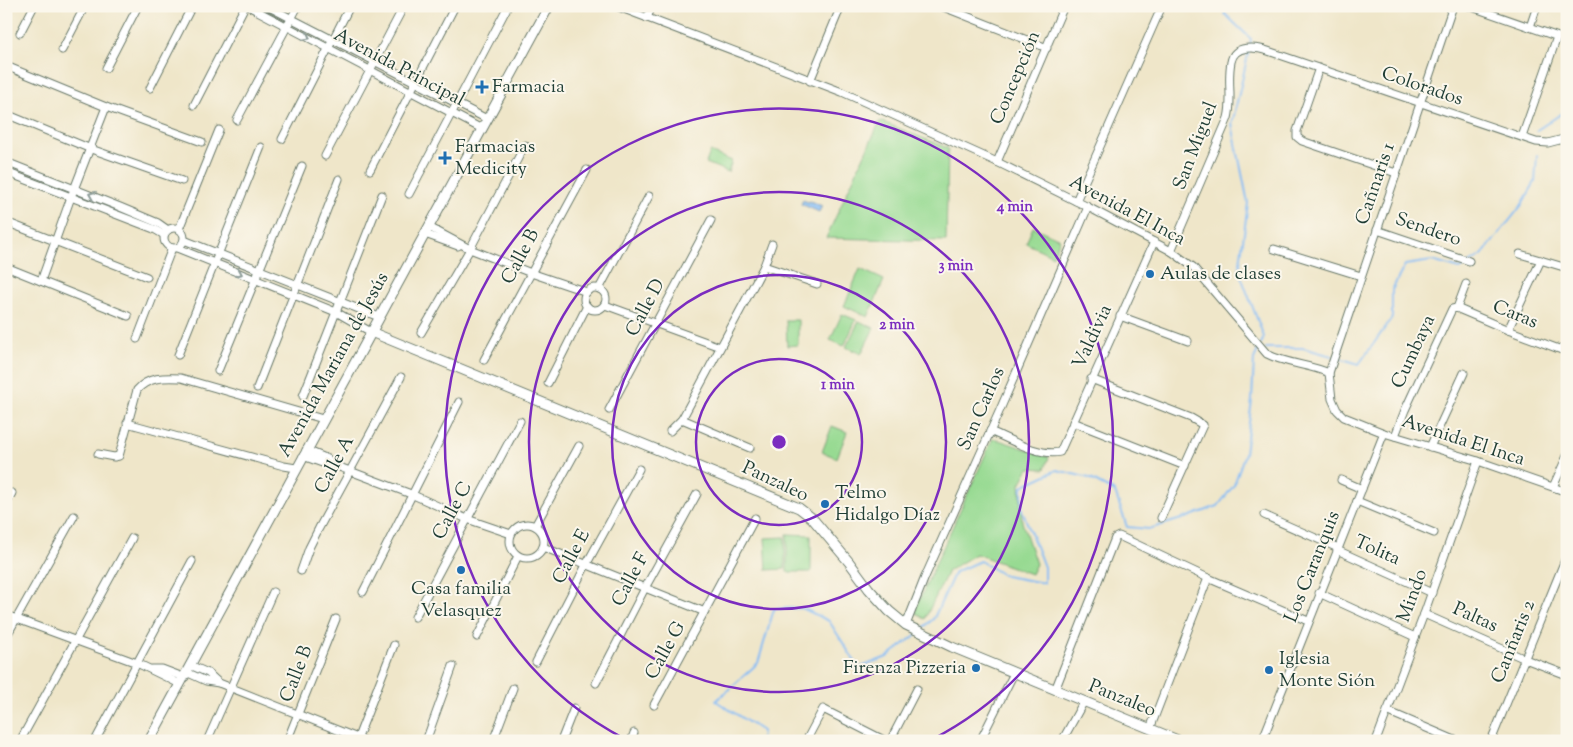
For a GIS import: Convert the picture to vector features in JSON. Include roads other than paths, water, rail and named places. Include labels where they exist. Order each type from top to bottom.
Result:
[{"type":"street","points":[[20,33],[34,6]]},
{"type":"street","points":[[62,50],[85,6]]},
{"type":"street","points":[[106,68],[138,6]]},
{"type":"street","points":[[150,88],[192,6]]},
{"type":"street","points":[[194,105],[246,6]]},
{"type":"street","name":"Avenida Principal","points":[[246,6],[482,129]]},
{"type":"street","name":"Avenida Principal","points":[[267,6],[487,119]]},
{"type":"street","points":[[237,120],[298,6]]},
{"type":"street","points":[[282,139],[350,6]]},
{"type":"street","points":[[325,156],[404,6]]},
{"type":"street","points":[[370,170],[455,6]]},
{"type":"street","points":[[409,194],[508,6]]},
{"type":"street","name":"Avenida Mariana de Jesús","points":[[149,741],[549,6]]},
{"type":"street","name":"Avenida El Inca","points":[[616,6],[842,92],[997,162],[1088,207],[1154,242],[1193,267],[1267,354],[1276,359],[1308,365],[1329,372],[1332,399],[1340,414],[1384,433],[1478,461],[1567,492]]},
{"type":"street","points":[[647,18],[652,6]]},
{"type":"street","points":[[810,81],[841,6]]},
{"type":"street","points":[[941,6],[954,8],[1047,48]]},
{"type":"street","name":"Concepción","points":[[997,162],[1064,6]]},
{"type":"street","points":[[1076,201],[1162,6]]},
{"type":"street","name":"Cañnaris 1","points":[[1329,372],[1453,6]]},
{"type":"street","points":[[1470,6],[1567,40]]},
{"type":"street","points":[[1530,27],[1537,6]]},
{"type":"street","points":[[1522,137],[1557,37]]},
{"type":"street","name":"San Miguel","points":[[1171,252],[1228,118],[1231,103],[1231,62],[1237,53],[1246,48],[1255,47],[1268,51]]},
{"type":"street","name":"Colorados","points":[[1268,51],[1536,142],[1548,143],[1567,138]]},
{"type":"street","points":[[6,66],[106,107],[202,142]]},
{"type":"street","points":[[1319,68],[1297,131],[1297,137],[1302,142],[1396,173]]},
{"type":"street","points":[[41,282],[74,188],[106,107]]},
{"type":"street","points":[[6,114],[91,149],[182,181]]},
{"type":"street","points":[[179,229],[219,130]]},
{"type":"street","points":[[421,334],[470,249],[524,145]]},
{"type":"street","points":[[178,355],[261,147]]},
{"type":"street","points":[[6,162],[158,223],[166,233],[165,244],[294,294],[336,312],[371,332]]},
{"type":"street","points":[[218,371],[302,166]]},
{"type":"street","points":[[18,177],[21,168]]},
{"type":"street","name":"Calle B","points":[[484,360],[587,170]]},
{"type":"street","points":[[6,172],[166,233]]},
{"type":"street","points":[[257,388],[339,179]]},
{"type":"street","points":[[303,396],[382,195]]},
{"type":"street","points":[[599,288],[649,196]]},
{"type":"street","points":[[116,215],[120,207]]},
{"type":"street","name":"San Carlos","points":[[909,626],[925,577],[1088,207]]},
{"type":"street","name":"Calle D","points":[[609,410],[711,220]]},
{"type":"street","points":[[6,222],[147,277]]},
{"type":"street","points":[[166,233],[172,228],[179,229],[183,234],[184,240]]},
{"type":"street","points":[[427,230],[444,242],[470,249],[587,292]]},
{"type":"street","name":"Sendero","points":[[1377,230],[1469,261]]},
{"type":"street","points":[[184,240],[379,317]]},
{"type":"street","points":[[137,339],[175,248],[184,240]]},
{"type":"street","name":"Valdivia","points":[[990,431],[1034,449],[1048,453],[1060,452],[1091,379],[1154,242]]},
{"type":"street","points":[[670,431],[682,419],[764,266],[772,244]]},
{"type":"street","points":[[1274,249],[1361,276]]},
{"type":"street","points":[[1520,254],[1567,268]]},
{"type":"street","points":[[1508,330],[1541,260]]},
{"type":"street","points":[[764,266],[817,284]]},
{"type":"street","points":[[6,267],[128,316]]},
{"type":"street","name":"Cumbaya","points":[[1395,436],[1405,410],[1466,284]]},
{"type":"street","points":[[605,305],[606,296],[599,288],[592,288],[587,292],[584,298],[587,306],[596,310],[605,305],[720,347]]},
{"type":"street","points":[[548,383],[587,306]]},
{"type":"street","name":"Caras","points":[[1455,309],[1567,352]]},
{"type":"street","points":[[1120,316],[1188,342]]},
{"type":"street","name":"Panzaleo","points":[[371,332],[799,508],[812,518],[889,611],[909,626],[932,638],[1180,741]]},
{"type":"street","points":[[1430,447],[1464,373]]},
{"type":"street","name":"Calle A","points":[[301,571],[309,548],[401,377]]},
{"type":"street","points":[[98,454],[119,456],[137,390],[142,384],[157,378],[181,378],[323,419]]},
{"type":"street","points":[[1091,379],[1191,418],[1203,425],[1161,518]]},
{"type":"street","points":[[363,592],[459,402]]},
{"type":"street","points":[[682,419],[750,448]]},
{"type":"street","name":"Calle C","points":[[415,617],[520,421]]},
{"type":"street","points":[[1073,422],[1184,466]]},
{"type":"street","points":[[127,423],[296,468]]},
{"type":"street","name":"Los Caranquis","points":[[1262,741],[1384,433]]},
{"type":"street","points":[[535,526],[579,446]]},
{"type":"street","points":[[305,453],[325,464],[350,471],[411,494],[467,519],[511,534]]},
{"type":"street","points":[[1553,487],[1567,456]]},
{"type":"street","name":"Mindo","points":[[1376,741],[1432,593],[1478,461]]},
{"type":"street","name":"Calle E","points":[[536,662],[586,565],[639,469]]},
{"type":"street","points":[[1341,480],[1362,489]]},
{"type":"street","points":[[6,504],[12,493]]},
{"type":"street","name":"Calle F","points":[[596,683],[645,588],[697,494]]},
{"type":"street","points":[[1357,501],[1434,533]]},
{"type":"street","name":"Tolita","points":[[1264,515],[1432,593]]},
{"type":"street","points":[[6,636],[74,516]]},
{"type":"street","name":"Calle G","points":[[654,705],[756,518]]},
{"type":"street","points":[[521,524],[535,526],[543,536],[543,547],[534,557],[518,556],[514,553],[510,544],[513,530],[521,524]]},
{"type":"street","points":[[1055,690],[1117,537],[1123,537],[1208,578],[1308,621]]},
{"type":"street","points":[[20,741],[132,538]]},
{"type":"street","points":[[543,547],[706,612]]},
{"type":"street","points":[[477,637],[518,556]]},
{"type":"street","name":"Canñaris 2","points":[[1491,741],[1567,556]]},
{"type":"street","points":[[95,741],[192,561]]},
{"type":"street","points":[[1150,729],[1208,578]]},
{"type":"street","points":[[207,741],[274,592]]},
{"type":"street","points":[[1320,593],[1415,637]]},
{"type":"street","name":"Paltas","points":[[1424,614],[1525,659],[1567,675]]},
{"type":"street","points":[[6,615],[161,672],[185,675],[219,683],[360,740],[394,645]]},
{"type":"street","name":"Calle B","points":[[287,741],[336,619]]},
{"type":"street","points":[[426,741],[454,666]]},
{"type":"street","points":[[980,741],[1014,672]]},
{"type":"street","points":[[493,741],[513,688]]},
{"type":"street","points":[[890,741],[917,689]]},
{"type":"street","points":[[1062,741],[1084,701]]},
{"type":"street","points":[[561,741],[574,708]]},
{"type":"street","points":[[806,741],[823,709],[886,741]]},
{"type":"street","points":[[1387,711],[1457,741]]},
{"type":"street","points":[[631,741],[634,732]]},
{"type":"water","points":[[803,200],[822,206],[819,212],[801,204]]},
{"type":"waterway","points":[[1224,6],[1225,14],[1251,39],[1250,46]]},
{"type":"waterway","points":[[1249,50],[1232,124],[1248,203],[1239,271],[1264,337],[1261,344]]},
{"type":"waterway","points":[[1537,130],[1567,110]]},
{"type":"waterway","points":[[1336,357],[1359,364],[1392,318],[1392,290],[1405,265],[1432,261],[1460,269],[1482,255],[1521,206],[1535,182],[1537,155]]},
{"type":"waterway","points":[[922,629],[934,618],[955,572],[980,561],[1005,576],[1044,583],[1044,567],[1022,510],[1022,486],[1057,470],[1089,478],[1115,492],[1127,527],[1149,529],[1218,506],[1234,485],[1245,453],[1252,400],[1254,359],[1259,348]]},
{"type":"waterway","points":[[1266,349],[1303,348],[1332,356]]},
{"type":"waterway","points":[[761,741],[762,731],[716,701],[758,663],[774,609],[802,608],[829,621],[859,668],[887,657],[917,634]]},
{"type":"place","name":"Farmacia","points":[[482,87]]},
{"type":"place","name":"Farmacias Medicity","points":[[445,158]]},
{"type":"place","name":"Aulas de clases","points":[[1150,274]]},
{"type":"place","name":"Telmo Hidalgo Díaz","points":[[825,504]]},
{"type":"place","name":"Casa familia Velasquez","points":[[461,570]]},
{"type":"place","name":"Firenza Pizzeria","points":[[976,668]]},
{"type":"place","name":"Iglesia Monte Sión","points":[[1269,670]]}]
